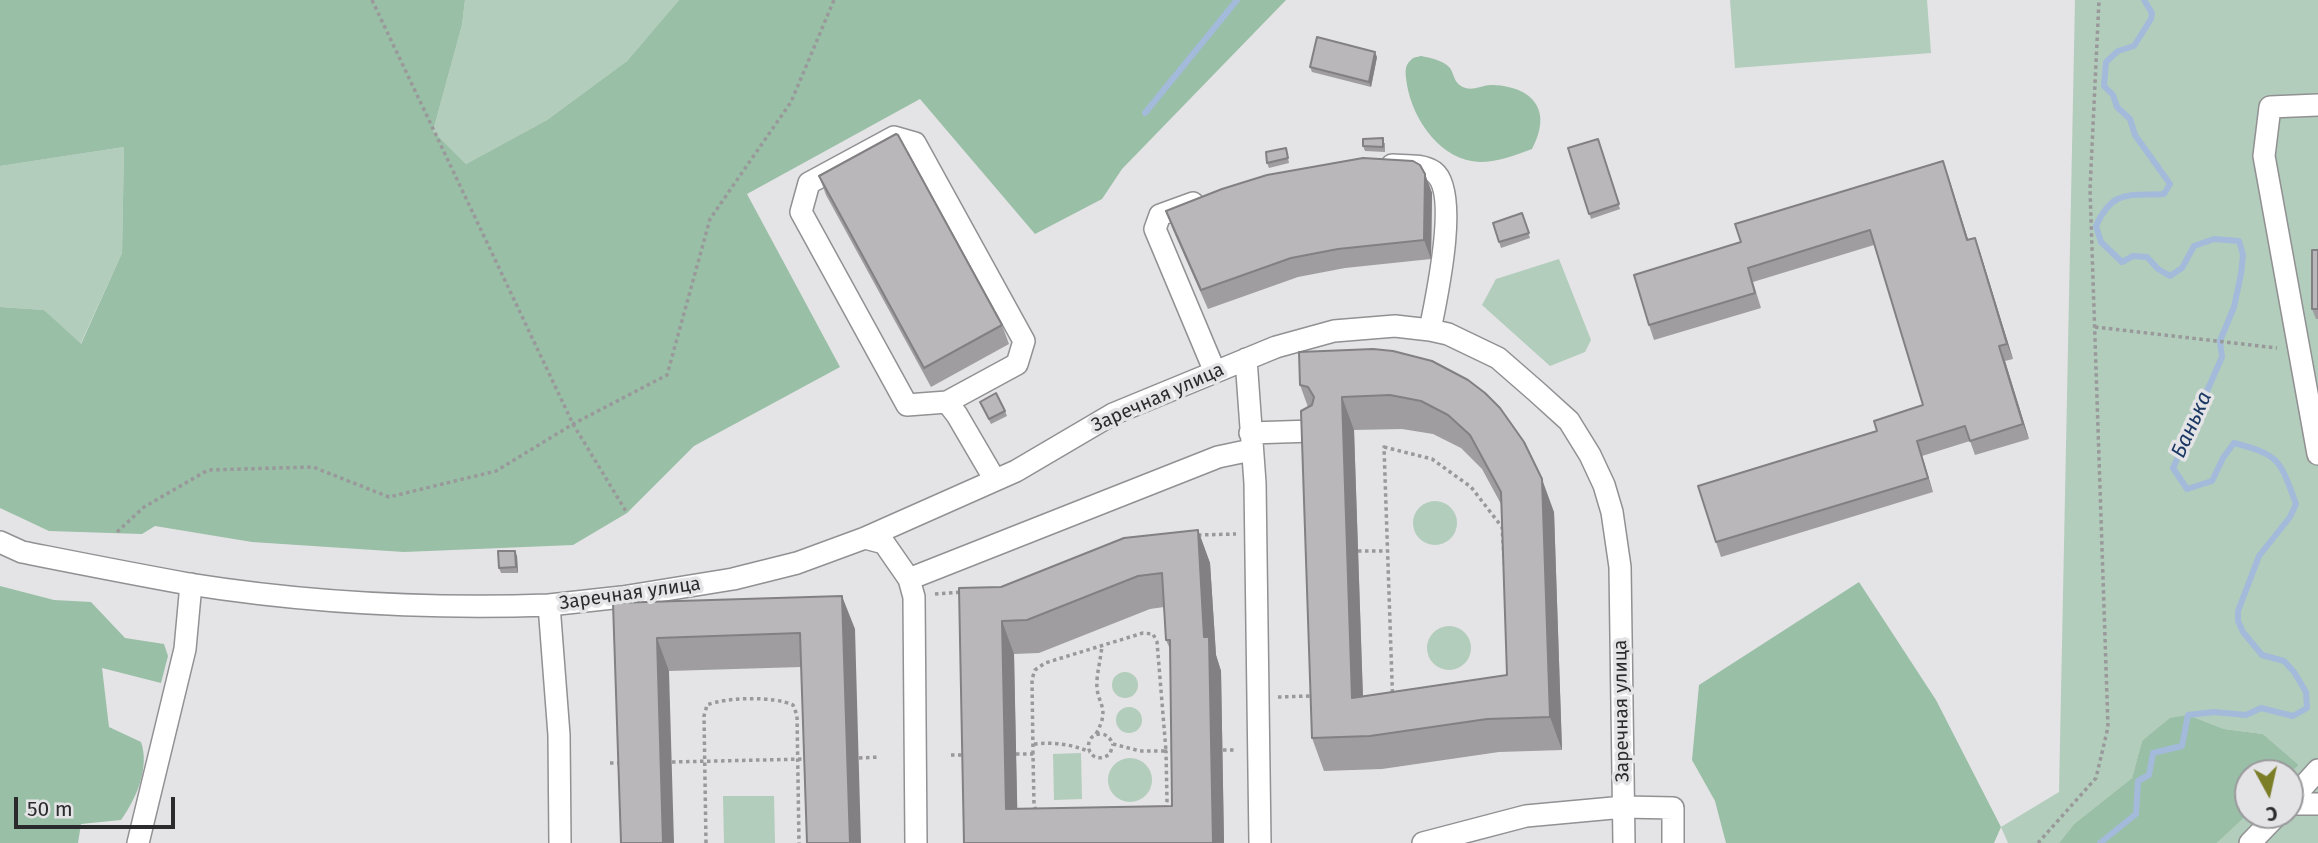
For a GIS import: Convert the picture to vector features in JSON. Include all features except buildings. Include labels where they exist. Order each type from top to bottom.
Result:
[{"type":"street","points":[[2318,105],[2270,107],[2264,156],[2318,454]]},
{"type":"street","points":[[894,137],[915,143],[1024,341],[1017,364],[947,402],[907,405],[801,212],[809,183],[894,137]]},
{"type":"street","points":[[1369,164],[1424,167],[1436,174],[1445,189],[1444,261],[1430,330]]},
{"type":"street","points":[[1208,197],[1160,215],[1155,229],[1215,372]]},
{"type":"street","name":"Заречная улица","points":[[560,843],[559,735],[549,605],[622,597],[733,579],[797,563],[865,538],[1016,471],[1114,414],[1276,347],[1334,331],[1395,326],[1448,334],[1498,358],[1569,421],[1590,455],[1604,485],[1612,512],[1620,567],[1624,843]]},
{"type":"street","points":[[1246,359],[1255,484],[1260,843]]},
{"type":"street","points":[[947,402],[995,480]]},
{"type":"street","points":[[911,588],[1250,441],[1313,431]]},
{"type":"street","points":[[865,538],[884,543],[911,588],[916,843]]},
{"type":"street","points":[[0,542],[22,552],[191,584],[312,599],[422,606],[549,605]]},
{"type":"street","points":[[138,843],[185,649],[191,584]]},
{"type":"street","points":[[2304,786],[2318,770]]},
{"type":"street","points":[[1423,843],[1526,816],[1624,807],[1674,808],[1673,843]]},
{"type":"street","points":[[2250,843],[2264,829]]},
{"type":"path","points":[[372,0],[573,424],[628,513]]},
{"type":"path","points":[[117,532],[144,507],[208,470],[313,467],[389,497],[496,471],[573,424],[667,375],[710,219],[791,102],[834,0]]},
{"type":"path","points":[[2038,843],[2096,778],[2108,727],[2090,189],[2099,0]]},
{"type":"path","points":[[2095,327],[2300,348]]},
{"type":"path","points":[[1384,447],[1432,459],[1471,487],[1502,527],[1510,682],[1393,709],[1388,551],[1384,447]]},
{"type":"path","points":[[1191,535],[1255,534]]},
{"type":"path","points":[[1358,551],[1388,551]]},
{"type":"path","points":[[911,588],[972,592]]},
{"type":"path","points":[[1038,815],[1034,805],[1032,679],[1035,670],[1045,663],[1143,633],[1153,634],[1157,642],[1166,751],[1167,801],[1164,813]]},
{"type":"path","points":[[1096,734],[1104,734],[1113,744],[1111,754],[1106,757],[1094,757],[1088,745],[1090,738],[1104,721],[1097,682],[1102,645]]},
{"type":"path","points":[[1258,697],[1311,696]]},
{"type":"path","points":[[706,843],[704,716],[707,705],[718,701],[781,700],[793,705],[797,715],[799,843]]},
{"type":"path","points":[[1033,744],[1071,745],[1090,752]]},
{"type":"path","points":[[1113,744],[1140,751],[1183,751]]},
{"type":"path","points":[[1223,750],[1235,750]]},
{"type":"path","points":[[1016,754],[1033,754]]},
{"type":"path","points":[[951,755],[974,755]]},
{"type":"path","points":[[859,758],[880,757]]},
{"type":"path","points":[[672,762],[815,759]]},
{"type":"path","points":[[610,763],[629,762]]},
{"type":"green space","points":[[0,0],[465,0],[462,25],[433,131],[466,164],[547,120],[627,61],[679,0],[1286,0],[1122,169],[1102,199],[1035,234],[920,99],[747,194],[840,367],[694,446],[627,513],[573,545],[404,552],[252,542],[155,526],[142,534],[49,531],[0,508],[0,307],[44,310],[81,344],[122,253],[124,147],[0,166]]},
{"type":"green space","points":[[465,0],[679,0],[627,61],[547,120],[466,164],[433,131],[462,25]]},
{"type":"green space","points":[[1730,0],[1927,0],[1931,53],[1735,68]]},
{"type":"green space","points":[[2075,0],[2318,0],[2318,843],[2217,843],[2234,827],[2304,829],[2304,759],[2292,759],[2263,734],[2224,729],[2188,715],[2142,741],[2132,778],[2074,824],[2059,843],[2008,843],[2001,827],[2059,792]]},
{"type":"green space","points":[[1421,56],[1447,65],[1457,82],[1465,88],[1489,85],[1507,87],[1528,96],[1539,112],[1540,123],[1532,149],[1513,156],[1480,162],[1466,160],[1441,146],[1415,112],[1407,85],[1408,62]]},
{"type":"green space","points":[[124,147],[122,253],[80,345],[44,310],[0,307],[0,166]]},
{"type":"green space","points":[[1559,259],[1591,340],[1585,352],[1550,366],[1482,305],[1496,279]]},
{"type":"green space","points":[[1435,501],[1450,508],[1457,523],[1450,538],[1435,545],[1420,538],[1413,523],[1420,508]]},
{"type":"green space","points":[[1859,582],[1936,700],[2001,827],[1994,843],[1726,843],[1715,801],[1692,760],[1699,685]]},
{"type":"green space","points":[[0,586],[54,600],[91,602],[125,638],[164,644],[168,656],[161,683],[102,668],[109,727],[141,742],[143,773],[132,803],[121,820],[81,824],[78,843],[0,843]]},
{"type":"green space","points":[[1449,626],[1464,633],[1471,648],[1464,663],[1449,670],[1434,663],[1427,648],[1434,633]]},
{"type":"green space","points":[[1125,672],[1135,675],[1138,685],[1135,695],[1125,698],[1115,695],[1112,685],[1115,675]]},
{"type":"green space","points":[[1129,707],[1139,710],[1142,720],[1139,730],[1129,733],[1119,730],[1116,720],[1119,710]]},
{"type":"green space","points":[[2188,715],[2224,729],[2263,734],[2292,759],[2234,759],[2234,827],[2217,843],[2059,843],[2074,824],[2132,778],[2142,741],[2170,718]]},
{"type":"green space","points":[[1081,753],[1082,799],[1054,800],[1053,754]]},
{"type":"green space","points":[[1130,758],[1145,765],[1152,780],[1145,795],[1130,802],[1115,795],[1108,780],[1115,765]]},
{"type":"green space","points":[[723,796],[774,796],[775,843],[724,843]]},
{"type":"waterway","points":[[1145,113],[1237,0]]},
{"type":"waterway","name":"Банька","points":[[2100,843],[2136,814],[2138,781],[2149,775],[2153,753],[2182,746],[2188,715],[2214,712],[2246,715],[2261,708],[2293,716],[2307,708],[2306,692],[2294,672],[2284,661],[2262,655],[2243,632],[2238,621],[2238,611],[2259,556],[2290,517],[2296,504],[2282,469],[2270,456],[2234,443],[2212,481],[2187,489],[2173,468],[2222,357],[2220,341],[2234,307],[2241,274],[2243,255],[2239,241],[2214,239],[2194,246],[2182,268],[2170,276],[2158,269],[2147,257],[2133,256],[2122,262],[2101,242],[2096,226],[2102,214],[2115,200],[2131,195],[2164,194],[2170,184],[2135,135],[2130,119],[2117,107],[2113,95],[2104,86],[2106,62],[2118,51],[2134,46],[2151,19],[2152,13],[2144,0]]}]
